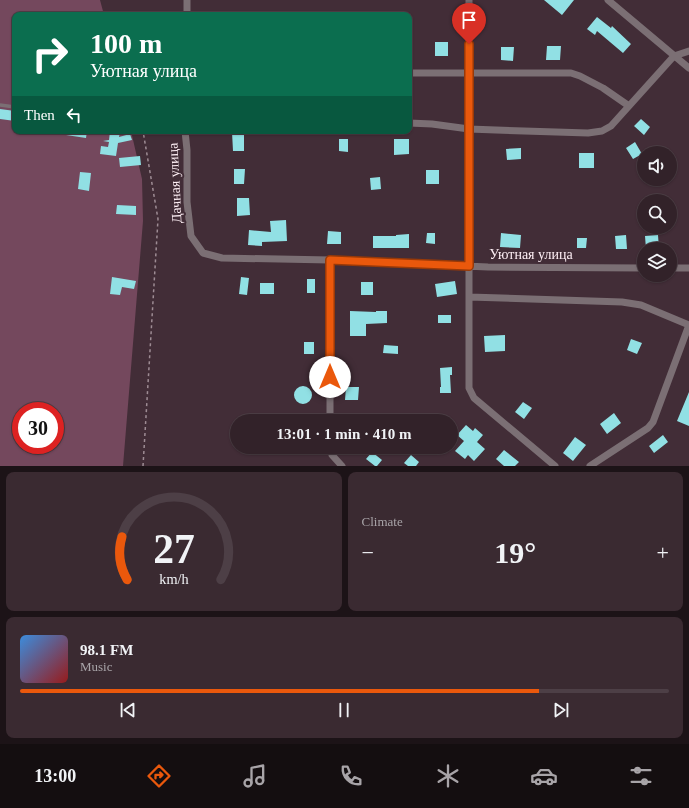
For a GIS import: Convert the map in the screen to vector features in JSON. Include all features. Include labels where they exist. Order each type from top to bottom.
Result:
[{"type":"street","points":[[187,0],[187,12]]},
{"type":"street","points":[[469,0],[469,388],[474,398],[555,466]]},
{"type":"street","points":[[608,0],[617,4],[689,68]]},
{"type":"street","points":[[412,123],[470,129],[588,134],[602,131],[611,126],[674,56],[689,51]]},
{"type":"street","points":[[412,73],[571,73],[604,88],[628,106]]},
{"type":"street","name":"Дачная улица","points":[[185,134],[191,236],[203,254]]},
{"type":"street","name":"Уютная улица","points":[[203,254],[222,258],[330,260],[488,268],[637,268]]},
{"type":"street","points":[[330,260],[330,414]]},
{"type":"street","points":[[677,268],[689,268]]},
{"type":"street","points":[[469,298],[622,302],[640,305],[689,325],[653,422],[648,428],[590,466]]},
{"type":"street","points":[[332,454],[342,466]]},
{"type":"lane","points":[[0,106],[12,107]]},
{"type":"path","points":[[143,466],[158,219],[144,134]]},
{"type":"shaded area","points":[[0,0],[100,0],[103,12],[12,12],[12,134],[132,134],[142,179],[143,221],[123,466],[0,466]]},
{"type":"building","points":[[544,0],[574,0],[562,15]]},
{"type":"building","points":[[597,17],[611,28],[612,26],[631,44],[623,53],[597,31],[595,35],[587,29]]},
{"type":"building","points":[[435,42],[448,42],[448,56],[435,56]]},
{"type":"building","points":[[547,46],[561,46],[560,60],[546,60]]},
{"type":"building","points":[[501,47],[514,47],[513,61],[501,60]]},
{"type":"building","points":[[0,109],[12,111],[12,121],[0,119]]},
{"type":"building","points":[[641,119],[650,127],[644,135],[634,126]]},
{"type":"building","points":[[66,134],[87,134],[86,138]]},
{"type":"building","points":[[110,134],[120,134],[119,137],[130,134],[132,140],[118,143],[116,156],[100,154],[101,146],[108,147],[109,142],[103,141],[109,140]]},
{"type":"building","points":[[232,134],[244,134],[244,151],[233,151]]},
{"type":"building","points":[[339,139],[348,139],[348,152],[339,151]]},
{"type":"building","points":[[394,139],[409,139],[409,154],[394,155]]},
{"type":"building","points":[[635,142],[637,146],[637,157],[633,159],[626,148]]},
{"type":"building","points":[[521,148],[521,159],[507,160],[506,149]]},
{"type":"building","points":[[579,153],[594,153],[594,168],[579,168]]},
{"type":"building","points":[[140,156],[141,165],[120,167],[119,158]]},
{"type":"building","points":[[234,169],[245,169],[244,184],[234,184]]},
{"type":"building","points":[[426,170],[439,170],[439,184],[426,184]]},
{"type":"building","points":[[80,172],[91,173],[89,191],[78,189]]},
{"type":"building","points":[[380,177],[381,189],[371,190],[370,178]]},
{"type":"building","points":[[237,198],[249,198],[250,215],[237,216]]},
{"type":"building","points":[[117,205],[136,206],[136,215],[116,214]]},
{"type":"building","points":[[286,220],[287,241],[262,242],[262,246],[248,245],[249,230],[271,232],[270,221]]},
{"type":"building","points":[[328,231],[341,232],[341,244],[327,244]]},
{"type":"building","points":[[427,233],[435,233],[435,244],[426,243]]},
{"type":"building","points":[[501,233],[521,235],[520,248],[500,247]]},
{"type":"building","points":[[409,234],[409,248],[373,248],[373,236],[396,236]]},
{"type":"building","points":[[626,235],[627,249],[616,249],[615,236]]},
{"type":"building","points":[[658,235],[658,242],[645,242],[645,236]]},
{"type":"building","points":[[577,238],[587,238],[586,248],[577,248]]},
{"type":"building","points":[[112,277],[136,281],[134,289],[122,287],[120,295],[110,294]]},
{"type":"building","points":[[241,277],[249,278],[247,295],[239,294]]},
{"type":"building","points":[[307,279],[315,279],[315,293],[307,293]]},
{"type":"building","points":[[455,281],[457,294],[437,297],[435,284]]},
{"type":"building","points":[[361,282],[373,282],[373,295],[361,295]]},
{"type":"building","points":[[260,283],[274,283],[274,294],[260,294]]},
{"type":"building","points":[[350,311],[387,311],[387,323],[366,324],[366,336],[350,336]]},
{"type":"building","points":[[438,315],[451,315],[451,323],[438,323]]},
{"type":"building","points":[[505,335],[505,351],[485,352],[484,336]]},
{"type":"building","points":[[631,339],[642,343],[637,354],[627,350]]},
{"type":"building","points":[[304,342],[314,342],[314,354],[304,354]]},
{"type":"building","points":[[384,345],[398,346],[398,354],[383,353]]},
{"type":"building","points":[[452,367],[452,375],[450,375],[451,393],[440,393],[440,368]]},
{"type":"building","points":[[303,386],[309,389],[312,395],[309,401],[303,404],[297,401],[294,395],[297,389]]},
{"type":"building","points":[[346,387],[359,387],[358,400],[345,400]]},
{"type":"building","points":[[689,392],[689,426],[677,421]]},
{"type":"building","points":[[523,402],[532,408],[524,419],[515,412]]},
{"type":"building","points":[[614,413],[621,423],[607,434],[600,424]]},
{"type":"building","points":[[466,425],[473,431],[475,428],[483,435],[477,442],[485,449],[474,461],[468,455],[465,459],[458,453],[458,448],[464,441],[458,436]]},
{"type":"building","points":[[663,435],[668,442],[654,453],[649,446]]},
{"type":"building","points":[[575,437],[586,445],[573,461],[563,453]]},
{"type":"building","points":[[504,450],[519,462],[515,466],[504,466],[496,459]]},
{"type":"building","points":[[370,454],[374,454],[382,460],[377,466],[375,466],[366,459]]},
{"type":"building","points":[[411,455],[419,462],[416,466],[408,466],[404,463]]},
{"type":"route","points":[[330,377],[330,260],[469,266],[469,44]]}]
